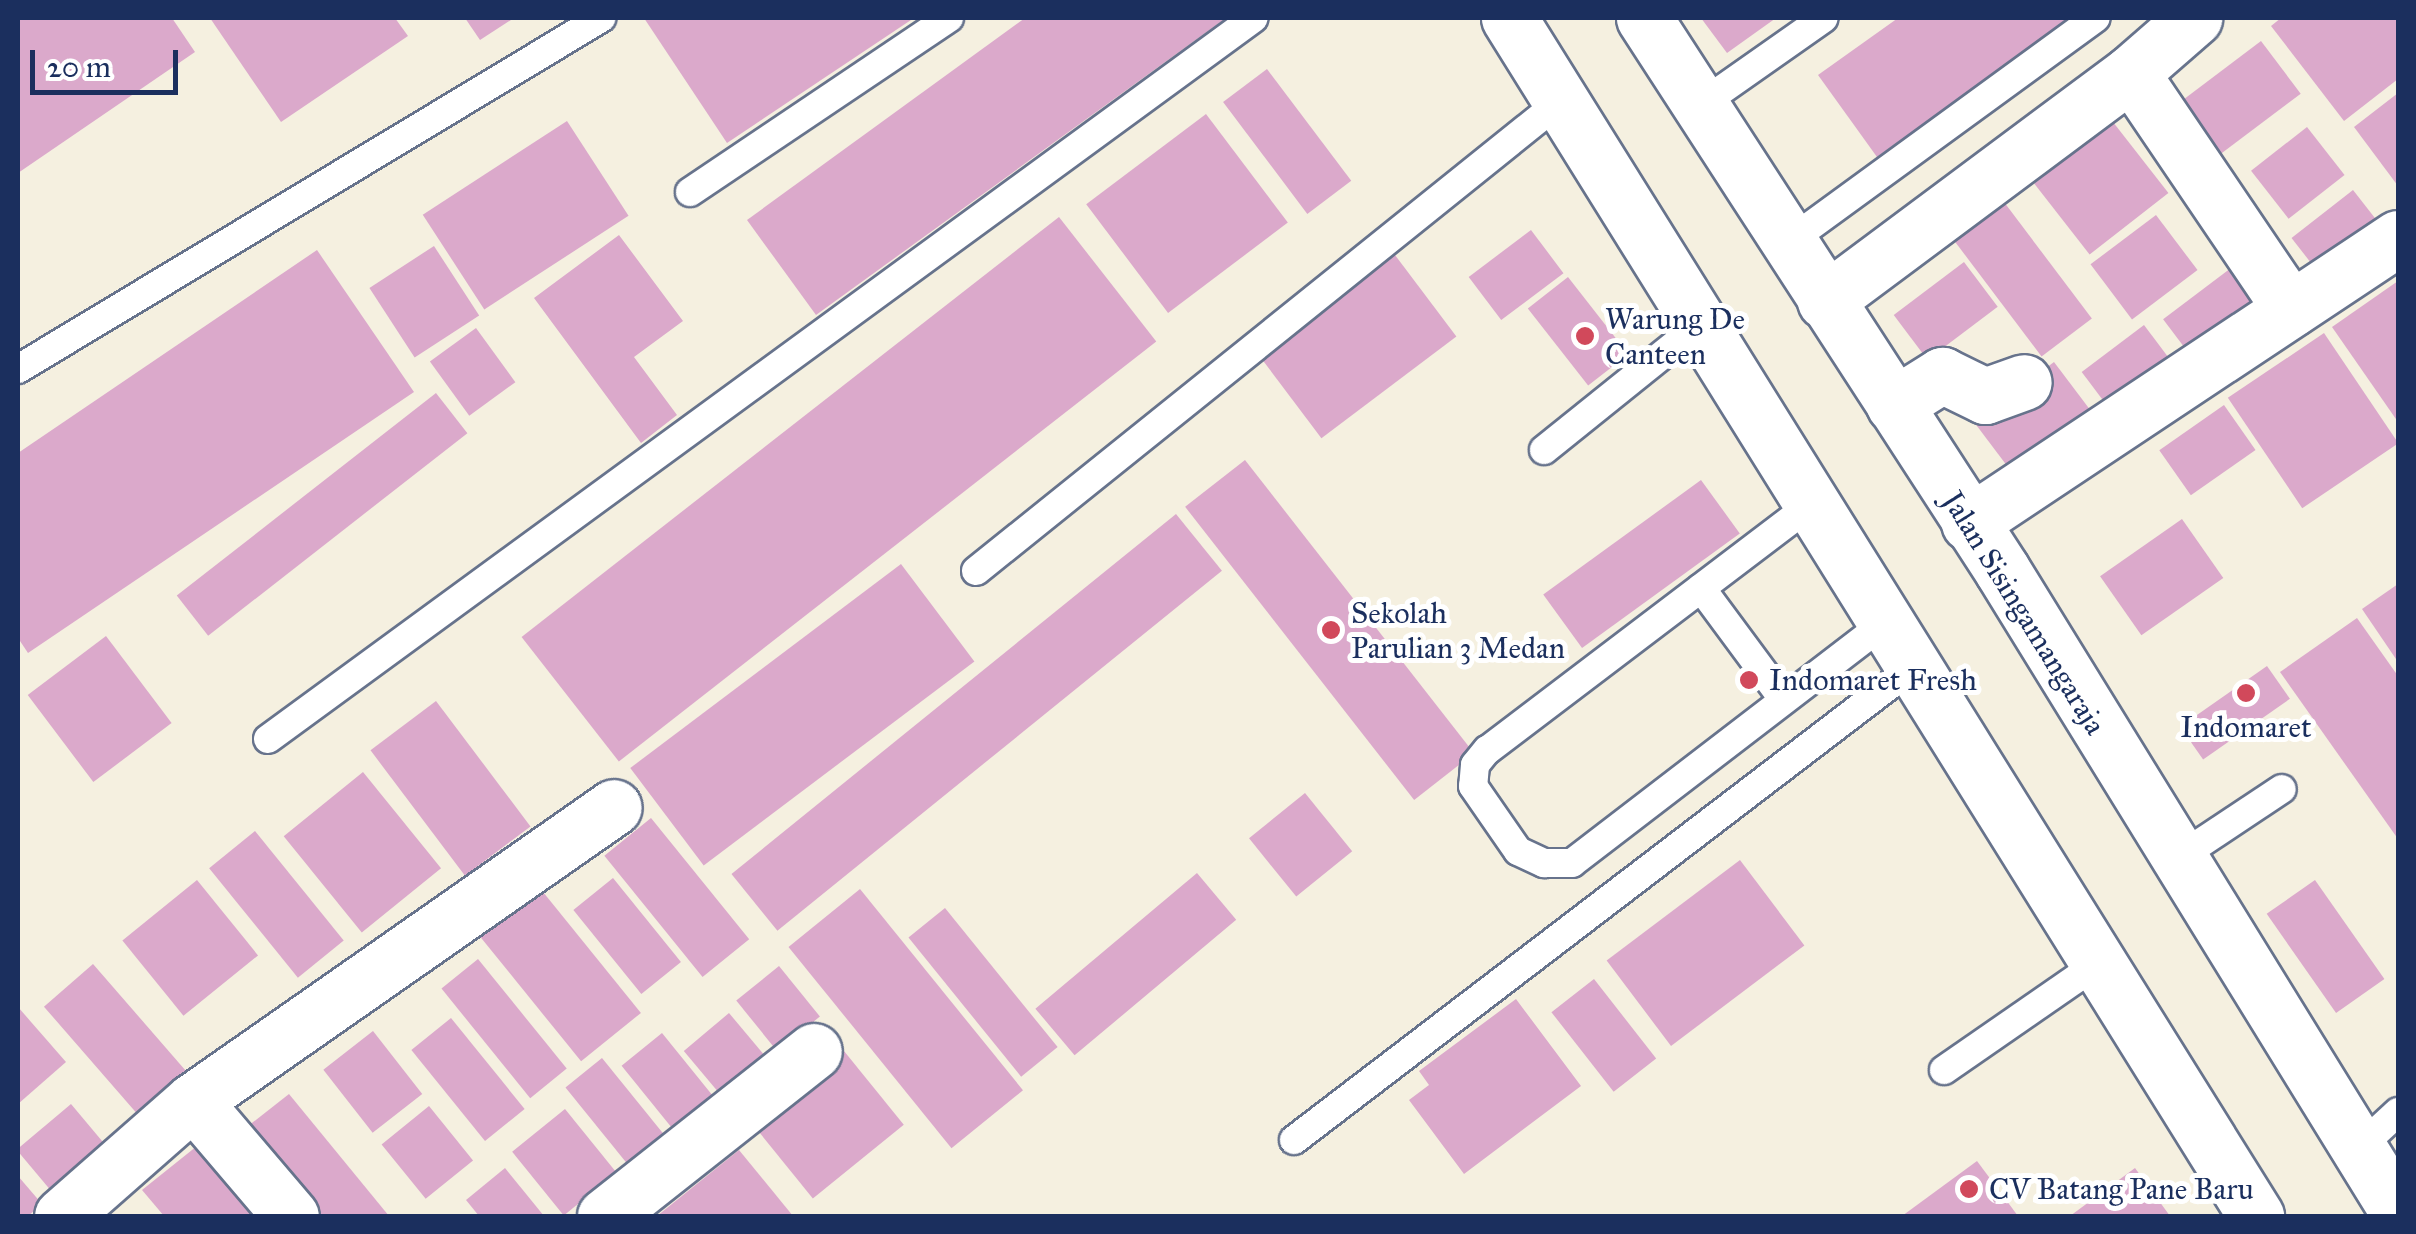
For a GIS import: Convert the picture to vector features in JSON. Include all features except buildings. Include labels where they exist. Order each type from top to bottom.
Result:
[{"type":"main road","points":[[1509,18],[2256,1216]]},
{"type":"main road","name":"Jalan Sisingamangaraja","points":[[1644,18],[1894,405],[2176,860],[2397,1205]]},
{"type":"main road","points":[[1824,301],[2131,73],[2194,18]]},
{"type":"main road","points":[[2131,73],[2291,309]]},
{"type":"main road","points":[[1969,524],[2398,238]]},
{"type":"main road","points":[[1894,405],[1942,375],[1985,396],[2024,382]]},
{"type":"main road","points":[[62,1216],[193,1101],[614,807]]},
{"type":"main road","points":[[605,1216],[814,1051]]},
{"type":"main road","points":[[193,1101],[290,1216]]},
{"type":"lane","points":[[18,369],[601,18]]},
{"type":"lane","points":[[690,192],[949,18]]},
{"type":"lane","points":[[268,740],[1254,18]]},
{"type":"lane","points":[[1700,106],[1824,18]]},
{"type":"lane","points":[[1787,243],[2005,77],[2096,18]]},
{"type":"lane","points":[[976,572],[1562,100]]},
{"type":"lane","points":[[1544,450],[1702,322]]},
{"type":"lane","points":[[1813,503],[1476,765],[1473,786],[1518,851],[1544,864],[1572,863],[1784,700],[1899,645]]},
{"type":"lane","points":[[1701,588],[1784,700]]},
{"type":"lane","points":[[1294,1140],[1899,645]]},
{"type":"lane","points":[[2176,860],[2282,789]]},
{"type":"lane","points":[[1944,1070],[2097,964]]},
{"type":"lane","points":[[2358,1148],[2398,1112]]},
{"type":"place","name":"Warung De Canteen","points":[[1585,336]]},
{"type":"place","name":"Sekolah Parulian 3 Medan","points":[[1331,630]]},
{"type":"place","name":"Indomaret Fresh","points":[[1749,680]]},
{"type":"place","name":"Indomaret","points":[[2246,693]]},
{"type":"place","name":"CV Batang Pane Baru","points":[[1969,1189]]}]
